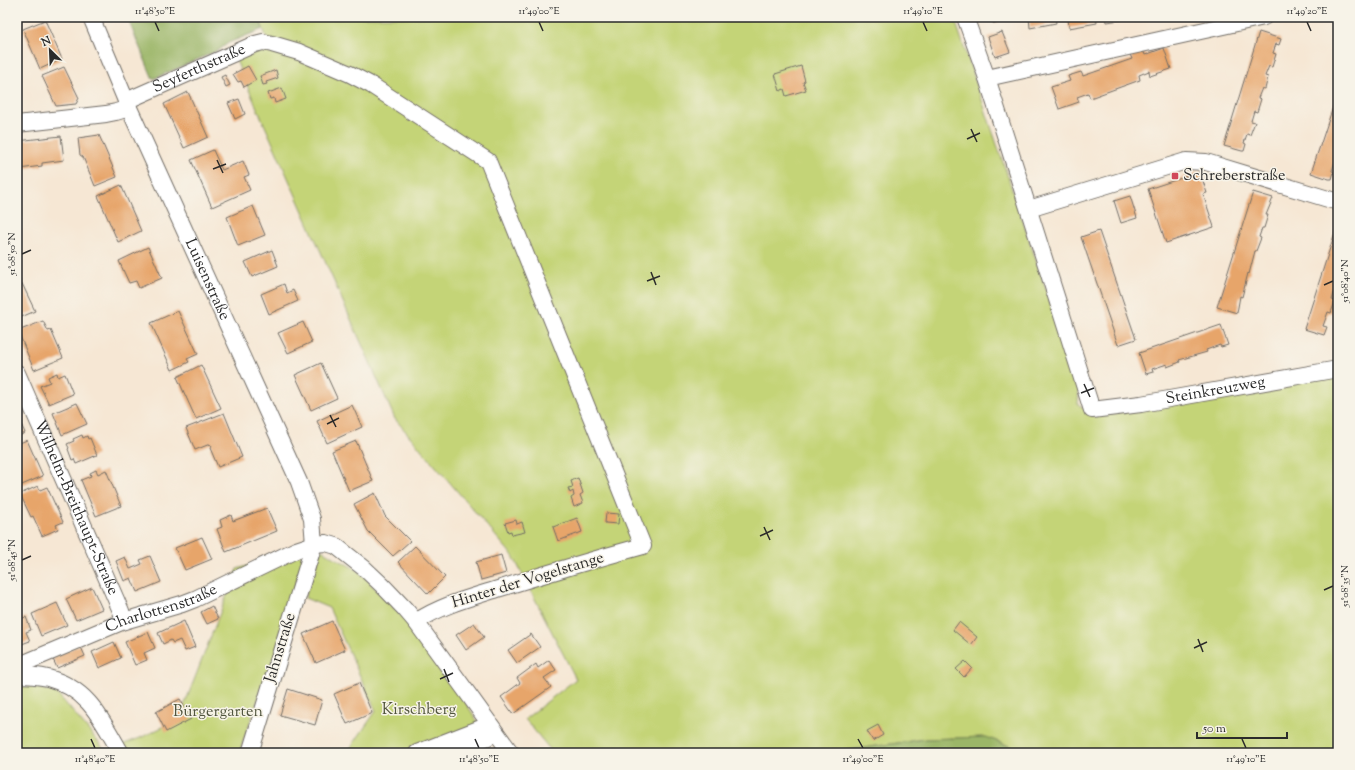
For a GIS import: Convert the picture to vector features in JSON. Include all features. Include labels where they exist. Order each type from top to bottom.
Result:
[{"type":"street","name":"Luisenstraße","points":[[91,17],[128,104],[298,482],[312,519],[314,544]]},
{"type":"street","points":[[965,17],[987,78],[1029,209],[1186,161],[1206,162],[1338,202]]},
{"type":"street","points":[[987,78],[1264,17]]},
{"type":"street","name":"Seyferthstraße","points":[[17,124],[122,111],[128,104],[255,44],[263,42],[299,52],[350,74],[371,85],[488,161],[643,546]]},
{"type":"street","name":"Steinkreuzweg","points":[[1029,209],[1092,410],[1141,404],[1338,369]]},
{"type":"street","name":"Wilhelm-Breithaupt-Straße","points":[[17,373],[124,620]]},
{"type":"street","points":[[314,544],[326,543],[336,546],[382,585],[405,609],[511,753]]},
{"type":"street","name":"Charlottenstraße","points":[[19,676],[22,664],[124,620],[195,599],[282,556],[314,544]]},
{"type":"street","name":"Jahnstraße","points":[[250,753],[314,544]]},
{"type":"street","name":"Hinter der Vogelstange","points":[[416,622],[427,614],[469,598],[643,546]]},
{"type":"street","points":[[19,676],[39,676],[66,685],[78,692],[90,703],[100,717],[121,753]]},
{"type":"street","points":[[417,753],[484,726],[488,737],[448,753]]},
{"type":"street","points":[[467,753],[484,746],[498,736]]},
{"type":"green space","points":[[127,17],[259,17],[263,29],[228,43],[219,50],[153,79]]},
{"type":"green space","points":[[259,17],[954,17],[1079,388],[1078,404],[1094,417],[1338,374],[1338,753],[1027,753],[986,737],[925,739],[829,753],[553,753],[525,719],[576,679],[513,556],[395,419],[234,56],[268,42]]},
{"type":"green space","name":"Kirschberg","points":[[321,550],[359,571],[409,624],[452,681],[486,735],[442,753],[347,753],[376,711],[329,608],[305,598]]},
{"type":"green space","name":"Bürgergarten","points":[[298,552],[302,556],[302,562],[278,644],[239,753],[17,753],[17,684],[56,692],[106,751],[140,738],[179,719],[237,569]]},
{"type":"green space","points":[[986,737],[1027,753],[830,753],[925,739]]},
{"type":"building","points":[[992,17],[998,17],[999,22],[993,23]]},
{"type":"building","points":[[1029,17],[1055,17],[1056,23],[1030,28]]},
{"type":"building","points":[[1068,17],[1096,17],[1097,23],[1069,28]]},
{"type":"building","points":[[1106,17],[1133,17],[1133,18],[1107,22]]},
{"type":"building","points":[[45,20],[62,59],[40,69],[23,29]]},
{"type":"building","points":[[1002,32],[1010,52],[995,57],[988,37]]},
{"type":"building","points":[[1259,32],[1281,39],[1279,45],[1276,44],[1273,53],[1276,54],[1272,67],[1269,66],[1265,76],[1268,77],[1265,89],[1262,88],[1258,98],[1261,99],[1257,112],[1254,111],[1251,121],[1255,122],[1250,135],[1247,134],[1244,143],[1246,144],[1244,151],[1242,151],[1224,146]]},
{"type":"building","points":[[1142,48],[1145,55],[1164,48],[1171,69],[1150,76],[1149,71],[1139,75],[1140,80],[1090,98],[1088,93],[1077,97],[1079,102],[1059,109],[1051,87],[1070,81],[1068,76],[1081,72],[1083,76],[1132,59],[1129,52]]},
{"type":"building","points":[[248,66],[256,80],[244,87],[241,81],[238,82],[233,74]]},
{"type":"building","points":[[801,66],[805,81],[803,82],[806,90],[786,96],[784,89],[780,91],[775,74]]},
{"type":"building","points":[[64,67],[79,98],[76,104],[56,106],[42,76]]},
{"type":"building","points":[[276,70],[278,78],[266,82],[267,84],[263,85],[260,76]]},
{"type":"building","points":[[225,75],[230,85],[226,87],[221,77]]},
{"type":"building","points":[[282,88],[286,99],[275,103],[274,98],[270,99],[268,93]]},
{"type":"building","points":[[188,92],[208,137],[184,148],[164,104]]},
{"type":"building","points":[[1338,92],[1338,161],[1335,161],[1332,171],[1334,172],[1332,179],[1329,179],[1311,173]]},
{"type":"building","points":[[239,99],[245,114],[235,119],[228,103]]},
{"type":"building","points":[[99,135],[117,177],[95,186],[83,157],[80,155],[78,138]]},
{"type":"building","points":[[61,136],[64,160],[42,163],[42,166],[19,169],[17,141]]},
{"type":"building","points":[[213,150],[222,170],[243,161],[249,175],[244,177],[250,190],[212,207],[191,160]]},
{"type":"building","points":[[1200,172],[1207,193],[1203,194],[1214,227],[1166,243],[1148,189]]},
{"type":"building","points":[[121,185],[141,231],[118,242],[98,196]]},
{"type":"building","points":[[1253,192],[1273,198],[1266,215],[1268,215],[1264,228],[1262,228],[1259,237],[1261,238],[1255,251],[1242,297],[1240,296],[1237,313],[1217,307]]},
{"type":"building","points":[[1130,196],[1137,218],[1121,223],[1114,201]]},
{"type":"building","points":[[253,206],[265,235],[238,246],[227,217]]},
{"type":"building","points":[[1338,223],[1338,286],[1336,286],[1332,300],[1335,301],[1331,313],[1328,312],[1323,326],[1327,327],[1324,335],[1304,329]]},
{"type":"building","points":[[1099,231],[1136,339],[1118,345],[1081,237]]},
{"type":"building","points":[[148,247],[162,278],[139,288],[136,281],[129,283],[119,261]]},
{"type":"building","points":[[272,250],[278,266],[252,277],[245,262]]},
{"type":"building","points":[[18,275],[35,311],[17,319],[17,276]]},
{"type":"building","points":[[284,284],[287,293],[293,290],[298,301],[269,314],[261,294]]},
{"type":"building","points":[[178,311],[198,354],[187,359],[189,362],[172,370],[151,323]]},
{"type":"building","points":[[43,321],[48,331],[51,330],[63,358],[34,370],[18,331]]},
{"type":"building","points":[[303,322],[312,342],[288,353],[278,333]]},
{"type":"building","points":[[1221,325],[1228,345],[1221,347],[1220,345],[1206,350],[1207,352],[1179,360],[1180,362],[1167,367],[1167,364],[1152,369],[1153,372],[1146,374],[1139,353]]},
{"type":"building","points":[[321,363],[337,398],[311,410],[295,375]]},
{"type":"building","points":[[201,365],[221,408],[196,419],[177,377]]},
{"type":"building","points":[[57,373],[58,377],[65,374],[73,394],[49,404],[40,386],[50,382],[48,377]]},
{"type":"building","points":[[77,403],[87,424],[62,435],[53,413]]},
{"type":"building","points":[[352,405],[362,427],[327,443],[317,421]]},
{"type":"building","points":[[224,413],[242,457],[218,467],[210,448],[212,447],[210,444],[195,450],[186,428]]},
{"type":"building","points":[[17,415],[25,433],[17,437]]},
{"type":"building","points":[[82,435],[83,438],[87,436],[88,439],[90,438],[97,455],[76,464],[74,459],[72,460],[67,444],[74,441],[73,439]]},
{"type":"building","points":[[27,440],[43,476],[17,487],[17,444]]},
{"type":"building","points":[[356,441],[373,481],[349,491],[332,451]]},
{"type":"building","points":[[96,470],[98,474],[106,470],[121,506],[96,516],[81,480],[91,476],[90,473]]},
{"type":"building","points":[[578,478],[583,493],[580,495],[583,503],[574,507],[571,498],[574,496],[573,491],[570,493],[568,488],[573,487],[571,481]]},
{"type":"building","points":[[38,486],[40,490],[47,487],[63,522],[56,525],[58,529],[42,536],[33,516],[31,517],[20,494]]},
{"type":"building","points":[[375,493],[385,516],[410,541],[393,556],[368,531],[354,504]]},
{"type":"building","points":[[267,508],[277,531],[226,552],[217,529],[222,527],[220,520],[231,515],[233,521]]},
{"type":"building","points":[[606,513],[619,514],[618,524],[605,523]]},
{"type":"building","points":[[577,518],[582,532],[558,541],[553,527]]},
{"type":"building","points":[[516,520],[517,524],[522,522],[525,532],[512,535],[511,531],[508,532],[505,523]]},
{"type":"building","points":[[202,537],[212,559],[185,570],[175,548]]},
{"type":"building","points":[[415,546],[445,577],[428,594],[398,562]]},
{"type":"building","points":[[501,555],[506,573],[481,580],[476,562]]},
{"type":"building","points":[[150,556],[161,582],[137,592],[131,578],[124,581],[116,561],[125,557],[130,569],[142,564],[140,560]]},
{"type":"building","points":[[92,587],[102,609],[76,620],[66,599]]},
{"type":"building","points":[[57,603],[67,625],[41,636],[32,614]]},
{"type":"building","points":[[212,606],[218,619],[207,624],[201,612]]},
{"type":"building","points":[[26,617],[31,630],[26,632],[30,641],[19,645],[17,644],[17,620]]},
{"type":"building","points":[[184,621],[195,647],[185,651],[180,640],[173,643],[171,640],[163,644],[158,633]]},
{"type":"building","points":[[332,621],[345,650],[316,663],[303,634]]},
{"type":"building","points":[[959,622],[977,637],[971,645],[953,630]]},
{"type":"building","points":[[474,623],[484,637],[466,650],[456,635]]},
{"type":"building","points":[[148,632],[155,648],[144,653],[147,660],[135,665],[125,642]]},
{"type":"building","points":[[531,634],[540,647],[517,663],[508,650]]},
{"type":"building","points":[[114,642],[121,658],[99,668],[92,652]]},
{"type":"building","points":[[80,645],[85,656],[57,668],[52,657]]},
{"type":"building","points":[[549,660],[556,670],[544,678],[551,687],[513,714],[501,697],[520,683],[517,678],[536,664],[538,668]]},
{"type":"building","points":[[965,661],[972,668],[964,677],[956,669]]},
{"type":"building","points":[[359,683],[372,713],[347,724],[334,694]]},
{"type":"building","points":[[288,689],[322,700],[315,725],[280,715]]},
{"type":"building","points":[[180,699],[191,719],[166,732],[156,712]]},
{"type":"building","points":[[878,725],[883,735],[873,741],[867,731]]},
{"type":"place","name":"Schreberstraße","points":[[1175,176]]}]
